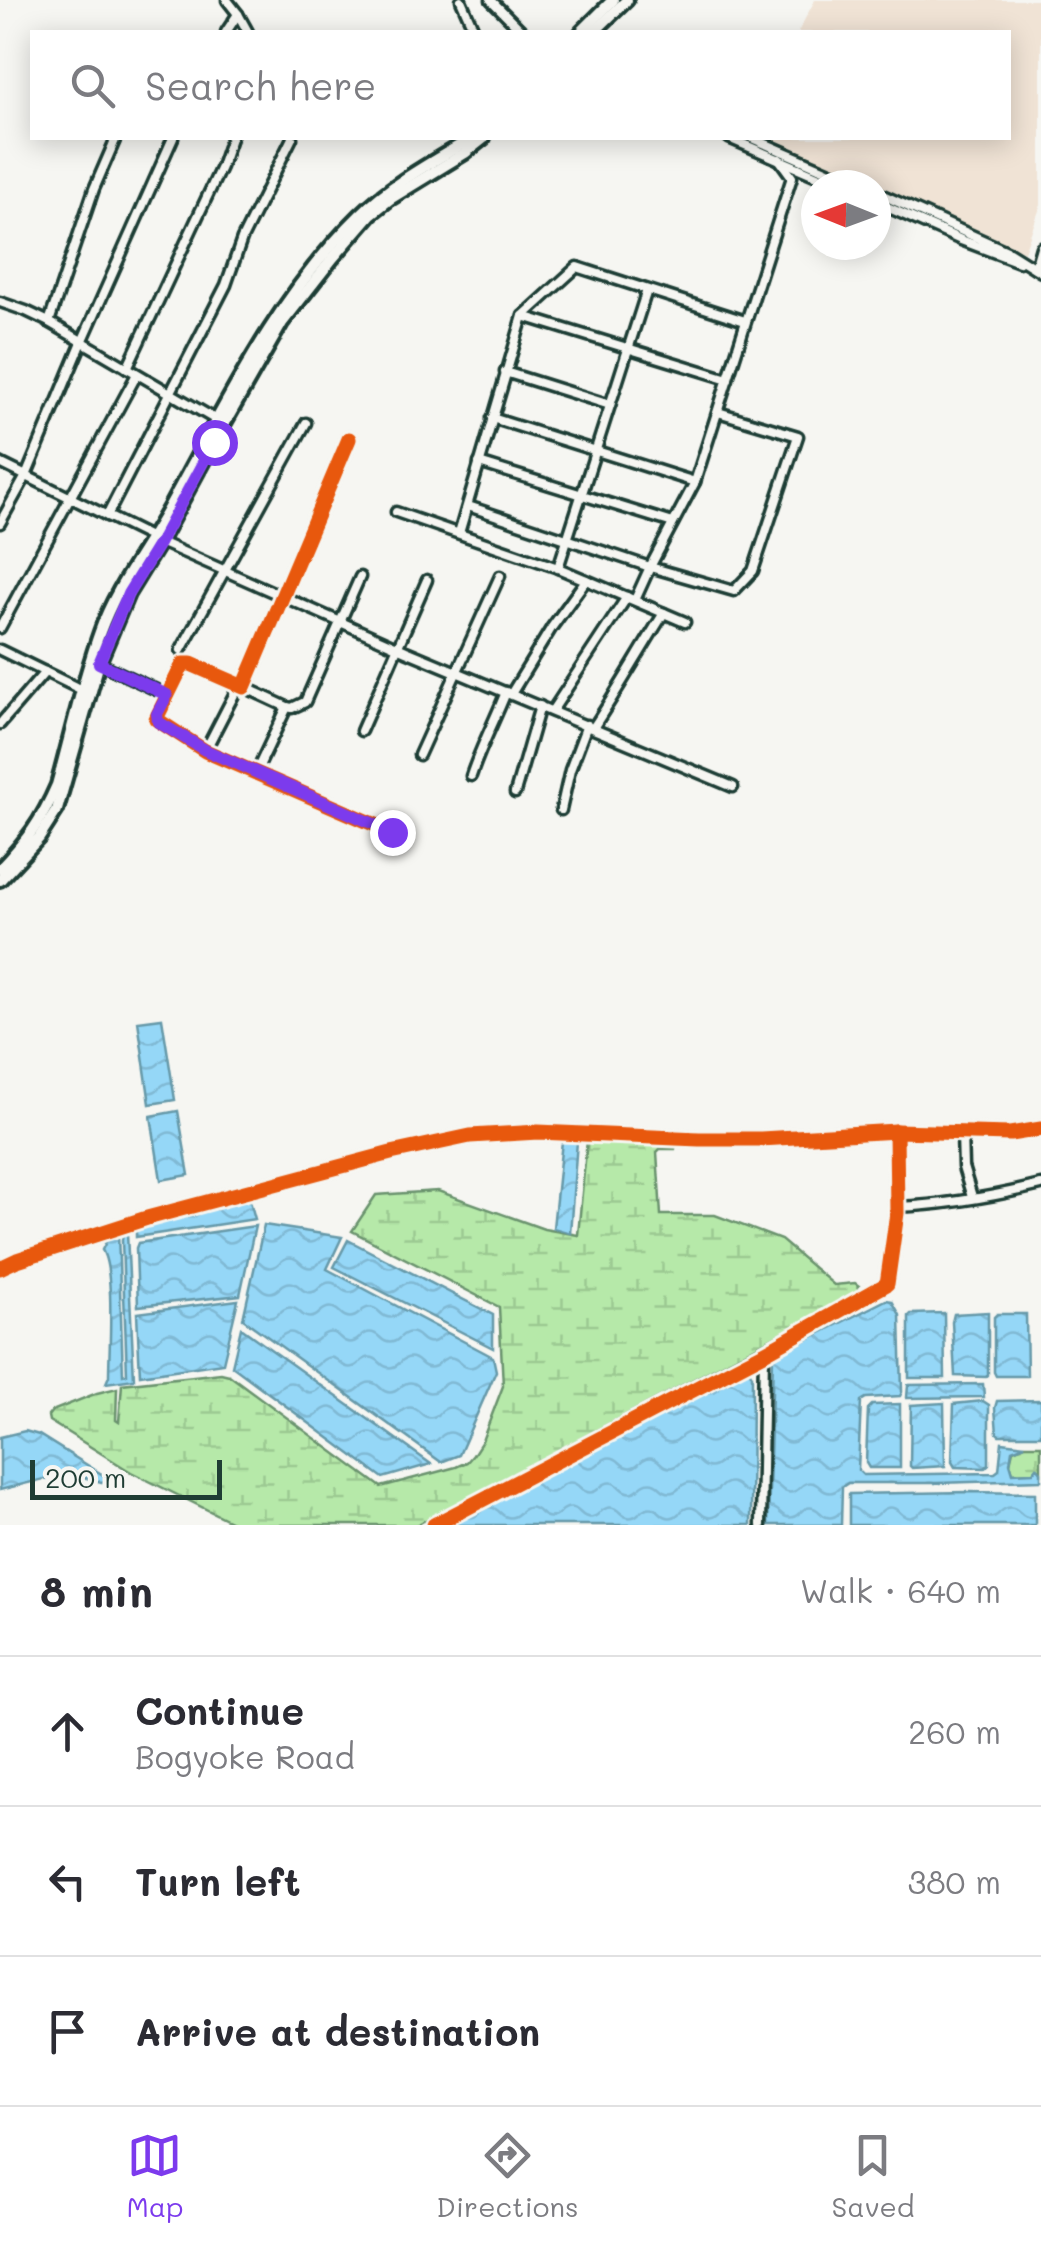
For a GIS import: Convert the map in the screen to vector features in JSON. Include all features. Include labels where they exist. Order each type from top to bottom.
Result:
[{"type":"main road","points":[[583,30],[612,0]]},
{"type":"main road","points":[[596,30],[627,0]]},
{"type":"main road","points":[[0,869],[30,836],[49,804],[87,692],[128,594],[274,322],[298,287],[361,214],[469,140]]},
{"type":"main road","points":[[0,880],[40,838],[58,810],[100,630],[120,590],[156,540],[282,324],[372,214],[481,140]]},
{"type":"street","points":[[461,0],[473,30]]},
{"type":"street","points":[[490,0],[521,30]]},
{"type":"street","points":[[230,1],[247,30]]},
{"type":"street","points":[[227,30],[238,14]]},
{"type":"street","points":[[48,322],[115,140]]},
{"type":"street","points":[[0,523],[26,476],[172,140]]},
{"type":"street","points":[[127,368],[230,140]]},
{"type":"street","points":[[107,516],[226,284],[242,239],[291,140]]},
{"type":"street","points":[[733,140],[805,170]]},
{"type":"street","points":[[757,140],[826,170]]},
{"type":"street","points":[[552,711],[631,598],[695,482],[792,177],[780,159]]},
{"type":"street","points":[[891,200],[1038,270],[1041,246]]},
{"type":"street","points":[[891,208],[963,236]]},
{"type":"street","points":[[459,533],[522,316],[577,268],[745,321]]},
{"type":"street","points":[[558,568],[647,290]]},
{"type":"street","points":[[0,302],[48,322],[218,420]]},
{"type":"street","points":[[522,316],[728,380]]},
{"type":"street","points":[[505,372],[610,405]]},
{"type":"street","points":[[0,628],[137,374]]},
{"type":"street","points":[[468,506],[734,592],[753,572],[798,436],[718,412]]},
{"type":"street","points":[[492,418],[695,482]]},
{"type":"street","points":[[181,650],[306,423]]},
{"type":"street","points":[[205,750],[242,686],[283,598],[349,439]]},
{"type":"street","points":[[0,463],[283,598],[733,787]]},
{"type":"street","points":[[479,463],[673,523]]},
{"type":"street","points":[[396,512],[558,568],[685,622]]},
{"type":"street","points":[[419,755],[500,576]]},
{"type":"street","points":[[360,577],[305,702],[287,707],[191,664],[183,664],[157,714],[158,722],[205,750],[392,832]]},
{"type":"street","points":[[362,730],[428,580]]},
{"type":"street","points":[[471,776],[484,738],[508,693],[586,580]]},
{"type":"street","points":[[561,810],[570,770],[590,726],[664,612]]},
{"type":"street","points":[[0,650],[87,692]]},
{"type":"street","points":[[99,663],[167,695]]},
{"type":"street","points":[[0,724],[45,672]]},
{"type":"street","points":[[515,793],[540,706]]},
{"type":"street","points":[[260,764],[287,707]]},
{"type":"street","points":[[0,1268],[147,1218],[470,1136],[538,1132],[761,1140],[896,1131],[1010,1134],[1041,1128]]},
{"type":"street","points":[[434,1525],[764,1353],[887,1284],[897,1206],[896,1131]]},
{"type":"street","points":[[962,1134],[963,1166],[972,1197]]},
{"type":"street","points":[[897,1206],[928,1206],[1041,1185]]},
{"type":"street","points":[[760,1525],[764,1353]]},
{"type":"shaded area","points":[[815,0],[1041,0],[1041,205],[1024,252],[891,193],[891,170],[838,170],[771,140],[1011,140],[1011,30],[799,30]]},
{"type":"green space","points":[[587,1140],[676,1144],[675,1149],[657,1152],[661,1215],[715,1215],[781,1240],[834,1285],[855,1283],[859,1286],[857,1293],[416,1525],[238,1525],[131,1472],[49,1421],[52,1411],[117,1388],[119,1422],[122,1384],[221,1373],[229,1375],[381,1487],[467,1462],[482,1441],[503,1386],[499,1307],[352,1231],[376,1195],[438,1191],[544,1229],[578,1235]]},
{"type":"green space","points":[[1041,1445],[1041,1472],[1037,1468],[1034,1472],[1013,1473],[1013,1450]]},
{"type":"water","points":[[162,1018],[175,1100],[150,1104],[138,1021]]},
{"type":"water","points":[[178,1111],[189,1175],[161,1180],[151,1116]]},
{"type":"water","points":[[562,1141],[577,1141],[570,1233],[553,1228]]},
{"type":"water","points":[[250,1201],[255,1219],[136,1237],[136,1228],[172,1218],[173,1214]]},
{"type":"water","points":[[264,1225],[342,1237],[327,1269],[493,1357],[496,1371],[459,1455],[441,1462],[243,1319]]},
{"type":"water","points":[[255,1226],[240,1295],[138,1306],[138,1243]]},
{"type":"water","points":[[118,1233],[123,1375],[127,1374],[122,1240],[127,1233],[134,1379],[106,1383],[110,1292],[102,1250],[109,1236]]},
{"type":"water","points":[[348,1240],[493,1315],[493,1348],[334,1267]]},
{"type":"water","points":[[238,1300],[223,1363],[140,1375],[137,1313]]},
{"type":"water","points":[[886,1300],[892,1301],[900,1315],[902,1392],[900,1396],[861,1401],[858,1470],[863,1475],[995,1473],[999,1470],[1002,1442],[1025,1445],[1012,1450],[1013,1473],[1033,1472],[1037,1467],[1041,1480],[848,1483],[842,1487],[841,1525],[768,1525],[773,1357]]},
{"type":"water","points":[[988,1312],[988,1375],[955,1376],[954,1314]]},
{"type":"water","points":[[944,1313],[945,1378],[909,1378],[909,1316]]},
{"type":"water","points":[[997,1314],[1026,1314],[1027,1376],[996,1376],[994,1372]]},
{"type":"water","points":[[241,1328],[431,1464],[383,1478],[232,1366]]},
{"type":"water","points":[[744,1370],[752,1375],[751,1525],[440,1525]]},
{"type":"water","points":[[983,1384],[984,1397],[907,1398],[908,1385]]},
{"type":"water","points":[[1041,1400],[1041,1435],[997,1433],[997,1401]]},
{"type":"water","points":[[983,1401],[989,1405],[989,1464],[985,1468],[955,1467],[954,1404]]},
{"type":"water","points":[[944,1403],[945,1466],[912,1468],[911,1405]]},
{"type":"water","points":[[900,1404],[900,1468],[869,1468],[868,1409],[872,1405]]},
{"type":"water","points":[[25,1431],[39,1435],[124,1488],[68,1473],[0,1490],[0,1437]]},
{"type":"water","points":[[1035,1493],[1035,1525],[849,1525],[849,1494]]},
{"type":"cycle path","points":[[349,439],[244,687],[183,664],[156,719],[205,751],[392,832]]},
{"type":"cycle path","points":[[0,1268],[147,1218],[470,1136],[538,1132],[761,1139],[896,1131],[1010,1134],[1041,1129]]},
{"type":"cycle path","points":[[434,1525],[764,1353],[887,1284],[897,1213],[896,1131]]},
{"type":"route","points":[[214,442],[128,594],[99,663],[167,695],[157,714],[158,722],[205,750],[392,832]]}]
